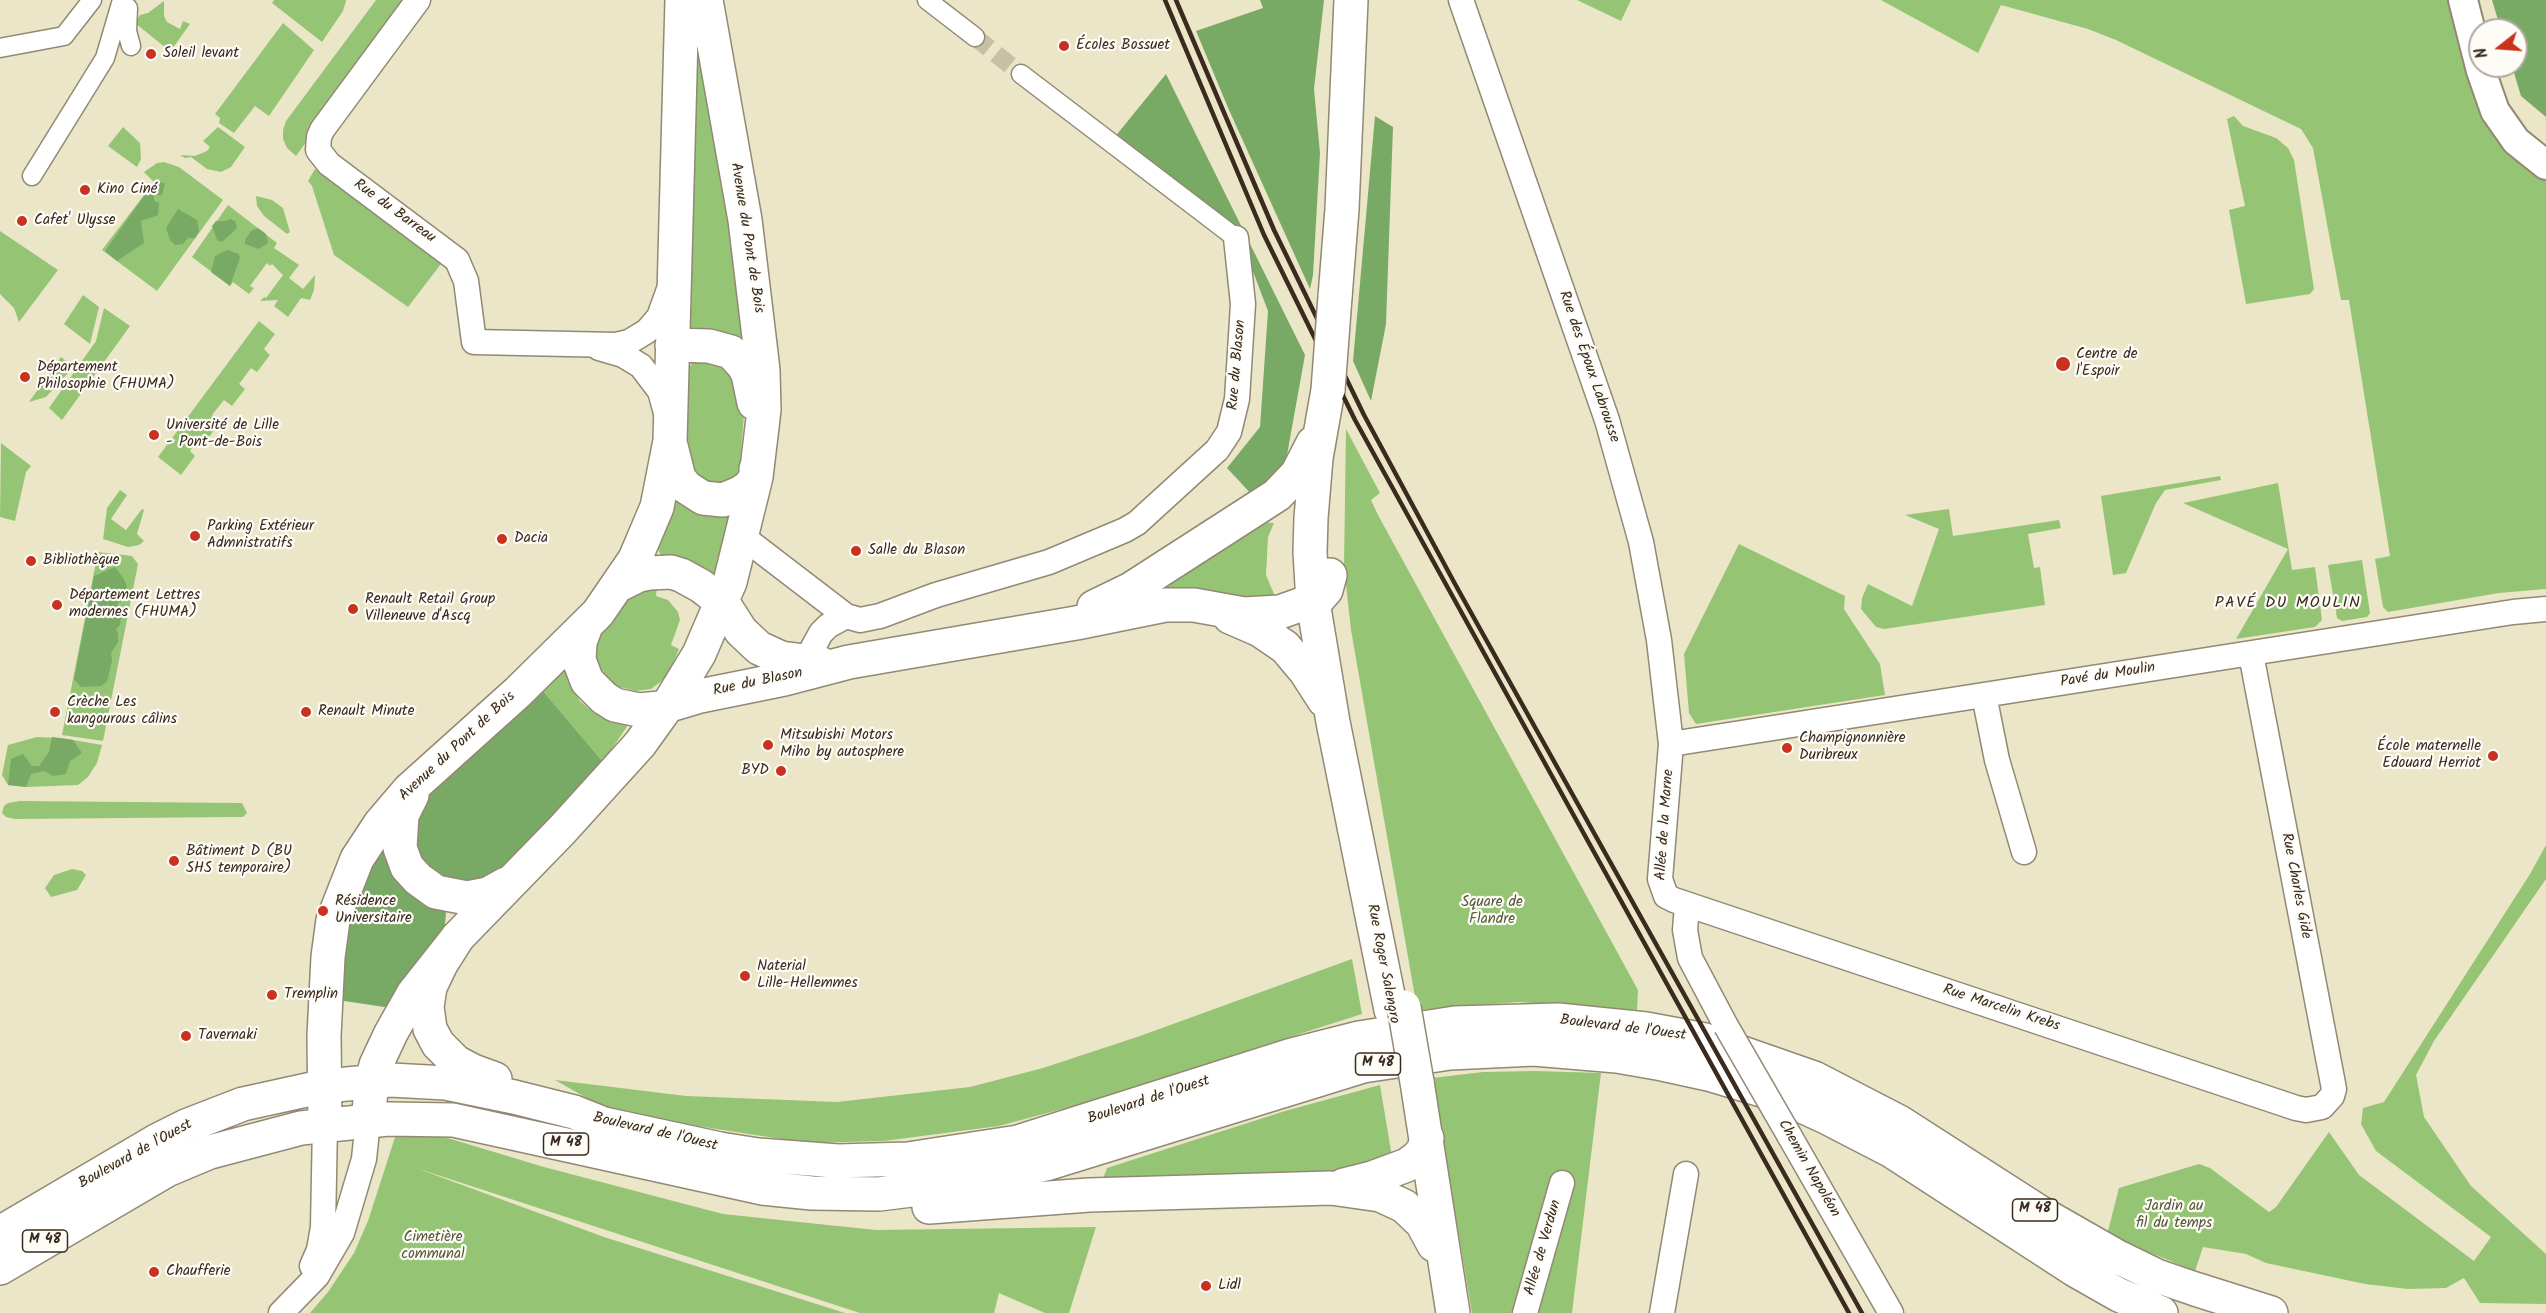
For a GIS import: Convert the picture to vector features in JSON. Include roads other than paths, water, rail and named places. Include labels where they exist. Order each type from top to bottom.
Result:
[{"type":"main road","name":"Avenue du Pont de Bois","points":[[325,1106],[324,1036],[328,957],[333,920],[350,874],[362,852],[380,824],[409,790],[518,692],[586,626],[619,585],[635,560],[652,524],[663,487],[670,441],[666,331],[677,190],[682,0]]},
{"type":"main road","name":"Avenue du Pont de Bois","points":[[370,1101],[384,1047],[405,1007],[458,937],[616,772],[668,705],[699,654],[723,603],[743,537],[756,477],[764,410],[762,345],[745,220],[706,0]]},
{"type":"main road","points":[[1324,580],[1310,529],[1316,458],[1325,404],[1342,208],[1351,0]]},
{"type":"main road","points":[[1342,208],[1362,80],[1370,0]]},
{"type":"main road","name":"Avenue du Pont de Bois","points":[[666,331],[721,348],[730,352],[743,364],[752,385],[757,437],[756,477],[749,487],[730,498],[713,500],[703,498],[686,487],[680,478],[670,441]]},
{"type":"main road","points":[[1325,404],[1324,580],[1334,722]]},
{"type":"main road","name":"Rue du Blason","points":[[1030,629],[1076,614],[1121,595],[1270,500],[1292,480],[1307,457],[1325,404]]},
{"type":"main road","name":"Rue du Blason","points":[[1235,522],[1254,516],[1274,514],[1294,519],[1310,529]]},
{"type":"main road","points":[[619,585],[639,575],[671,572],[690,579],[723,603]]},
{"type":"main road","points":[[586,626],[580,642],[579,660],[582,671],[595,691],[604,699],[625,709],[650,710],[668,705],[698,624],[696,607],[686,591],[670,581],[652,579],[619,585]]},
{"type":"main road","name":"Rue du Blason","points":[[668,705],[849,662],[1030,629],[1065,625],[1165,605],[1194,605],[1244,614],[1272,614],[1324,580]]},
{"type":"main road","name":"Rue Roger Salengro","points":[[1324,580],[1332,610],[1368,806],[1397,1008]]},
{"type":"main road","name":"Rue du Blason","points":[[723,603],[741,631],[759,648],[781,658],[805,662],[849,662]]},
{"type":"main road","name":"Rue du Blason","points":[[1215,610],[1260,630],[1285,647],[1311,678],[1334,722]]},
{"type":"main road","name":"Rue Roger Salengro","points":[[1334,722],[1397,1008],[1453,1313]]},
{"type":"main road","points":[[425,776],[407,804],[400,827],[400,848],[407,867],[428,886],[454,897],[489,894],[511,881]]},
{"type":"main road","points":[[458,937],[434,977],[428,997],[427,1016],[438,1044],[456,1062],[472,1071],[516,1087],[574,1113]]},
{"type":"main road","name":"Boulevard de l'Ouest","points":[[0,1233],[158,1140],[186,1126],[243,1104],[325,1106],[370,1101],[418,1080],[463,1086],[574,1113],[604,1124],[758,1155],[838,1161],[908,1159],[1018,1142],[1292,1055],[1396,1030],[1489,1020],[1558,1020],[1614,1025],[1705,1040],[1814,1078],[1899,1122],[2039,1212],[2116,1256],[2157,1276],[2271,1313]]},
{"type":"main road","name":"Boulevard de l'Ouest","points":[[370,1101],[422,1118],[467,1121],[762,1188],[853,1195],[915,1191],[953,1185],[1046,1164],[1363,1066],[1450,1053],[1494,1050],[1566,1051],[1617,1056],[1682,1068],[1744,1084],[1793,1102],[1890,1150],[2075,1270],[2119,1295],[2161,1313]]},
{"type":"main road","points":[[370,1101],[428,1099],[481,1105],[555,1121],[604,1124]]},
{"type":"main road","name":"Boulevard de l'Ouest","points":[[0,1268],[157,1175],[210,1152],[301,1128],[325,1106]]},
{"type":"main road","points":[[1331,1188],[1372,1178],[1407,1165],[1422,1148]]},
{"type":"main road","name":"Rue Roger Salengro","points":[[1422,1148],[1434,1245],[1447,1313]]},
{"type":"main road","points":[[762,1188],[812,1201],[882,1207],[943,1207],[1111,1194],[1331,1188],[1368,1192],[1404,1206],[1422,1223],[1434,1245]]},
{"type":"street","points":[[5,46],[64,36],[92,0]]},
{"type":"street","points":[[32,176],[105,58],[122,0]]},
{"type":"street","points":[[128,0],[127,31],[131,46]]},
{"type":"street","name":"Rue du Barreau","points":[[418,0],[322,130],[318,150],[329,164],[457,260],[466,281],[474,342],[616,345],[666,331]]},
{"type":"street","points":[[927,0],[975,37]]},
{"type":"street","name":"Rue des Époux Labrousse","points":[[1461,0],[1621,464],[1639,533],[1650,589],[1671,744]]},
{"type":"street","points":[[2463,0],[2481,71],[2495,111],[2516,141],[2546,165]]},
{"type":"street","name":"Rue du Blason","points":[[805,662],[821,633],[828,626],[846,616],[860,620],[880,615],[936,595],[1029,569],[1109,538],[1137,523],[1217,450],[1229,432],[1237,399],[1243,303],[1236,238],[1021,74]]},
{"type":"street","name":"Rue du Barreau","points":[[591,346],[623,355],[649,374],[660,391],[670,441]]},
{"type":"street","points":[[743,537],[846,616]]},
{"type":"street","name":"Pavé du Moulin","points":[[1671,744],[2513,612],[2546,609]]},
{"type":"street","name":"Rue Charles Gide","points":[[2251,654],[2334,1089],[2328,1102],[2315,1109]]},
{"type":"street","points":[[1984,695],[1997,760],[2024,852]]},
{"type":"street","name":"Allée de la Marne","points":[[1671,744],[1660,879],[1666,896],[1687,905]]},
{"type":"street","name":"Rue Marcelin Krebs","points":[[1687,905],[2296,1108],[2315,1109]]},
{"type":"street","name":"Chemin Napoléon","points":[[1687,905],[1685,930],[1690,958],[1726,1026],[1891,1313]]},
{"type":"street","points":[[289,1305],[307,1289],[326,1264],[345,1225],[364,1159],[370,1101]]},
{"type":"street","points":[[289,1305],[315,1261],[322,1238],[325,1106]]},
{"type":"street","points":[[1662,1313],[1686,1174]]},
{"type":"street","name":"Allée de Verdun","points":[[1525,1313],[1562,1183]]},
{"type":"tunnel","points":[[975,37],[1021,74]]},
{"type":"railway","points":[[1165,0],[1264,235],[1355,420],[1849,1313]]},
{"type":"railway","points":[[1176,0],[1274,230],[1364,415],[1455,584],[1862,1313]]},
{"type":"place","name":"Écoles Bossuet","points":[[1064,46]]},
{"type":"place","name":"Soleil levant","points":[[151,54]]},
{"type":"place","name":"Kino Ciné","points":[[85,190]]},
{"type":"place","name":"Cafet' Ulysse","points":[[22,221]]},
{"type":"place","name":"Centre de l'Espoir","points":[[2063,364]]},
{"type":"place","name":"Département Philosophie (FHUMA)","points":[[25,377]]},
{"type":"place","name":"Université de Lille - Pont-de-Bois","points":[[154,435]]},
{"type":"place","name":"Parking Extérieur Admnistratifs","points":[[195,536]]},
{"type":"place","name":"Dacia","points":[[502,539]]},
{"type":"place","name":"Salle du Blason","points":[[856,551]]},
{"type":"place","name":"Bibliothèque","points":[[31,561]]},
{"type":"place","name":"Département Lettres modernes (FHUMA)","points":[[57,605]]},
{"type":"place","name":"Renault Retail Group Villeneuve d'Ascq","points":[[353,609]]},
{"type":"place","name":"Crèche Les kangourous câlins","points":[[55,712]]},
{"type":"place","name":"Renault Minute","points":[[306,712]]},
{"type":"place","name":"Mitsubishi Motors Miho by autosphere","points":[[768,745]]},
{"type":"place","name":"Champignonnière Duribreux","points":[[1787,748]]},
{"type":"place","name":"École maternelle Edouard Herriot","points":[[2493,756]]},
{"type":"place","name":"BYD","points":[[781,771]]},
{"type":"place","name":"Bâtiment D (BU SHS temporaire)","points":[[174,861]]},
{"type":"place","name":"Résidence Universitaire","points":[[323,911]]},
{"type":"place","name":"Naterial Lille-Hellemmes","points":[[745,976]]},
{"type":"place","name":"Tremplin","points":[[272,995]]},
{"type":"place","name":"Tavernaki","points":[[186,1036]]},
{"type":"place","name":"Chaufferie","points":[[154,1272]]},
{"type":"place","name":"Lidl","points":[[1206,1286]]},
{"type":"district","name":"PAVÉ DU MOULIN","points":[[2288,604]]},
{"type":"park label","name":"Square de Flandre","points":[[1492,912]]},
{"type":"park label","name":"Jardin au fil du temps","points":[[2174,1216]]},
{"type":"park label","name":"Cimetière communal","points":[[433,1246]]}]
